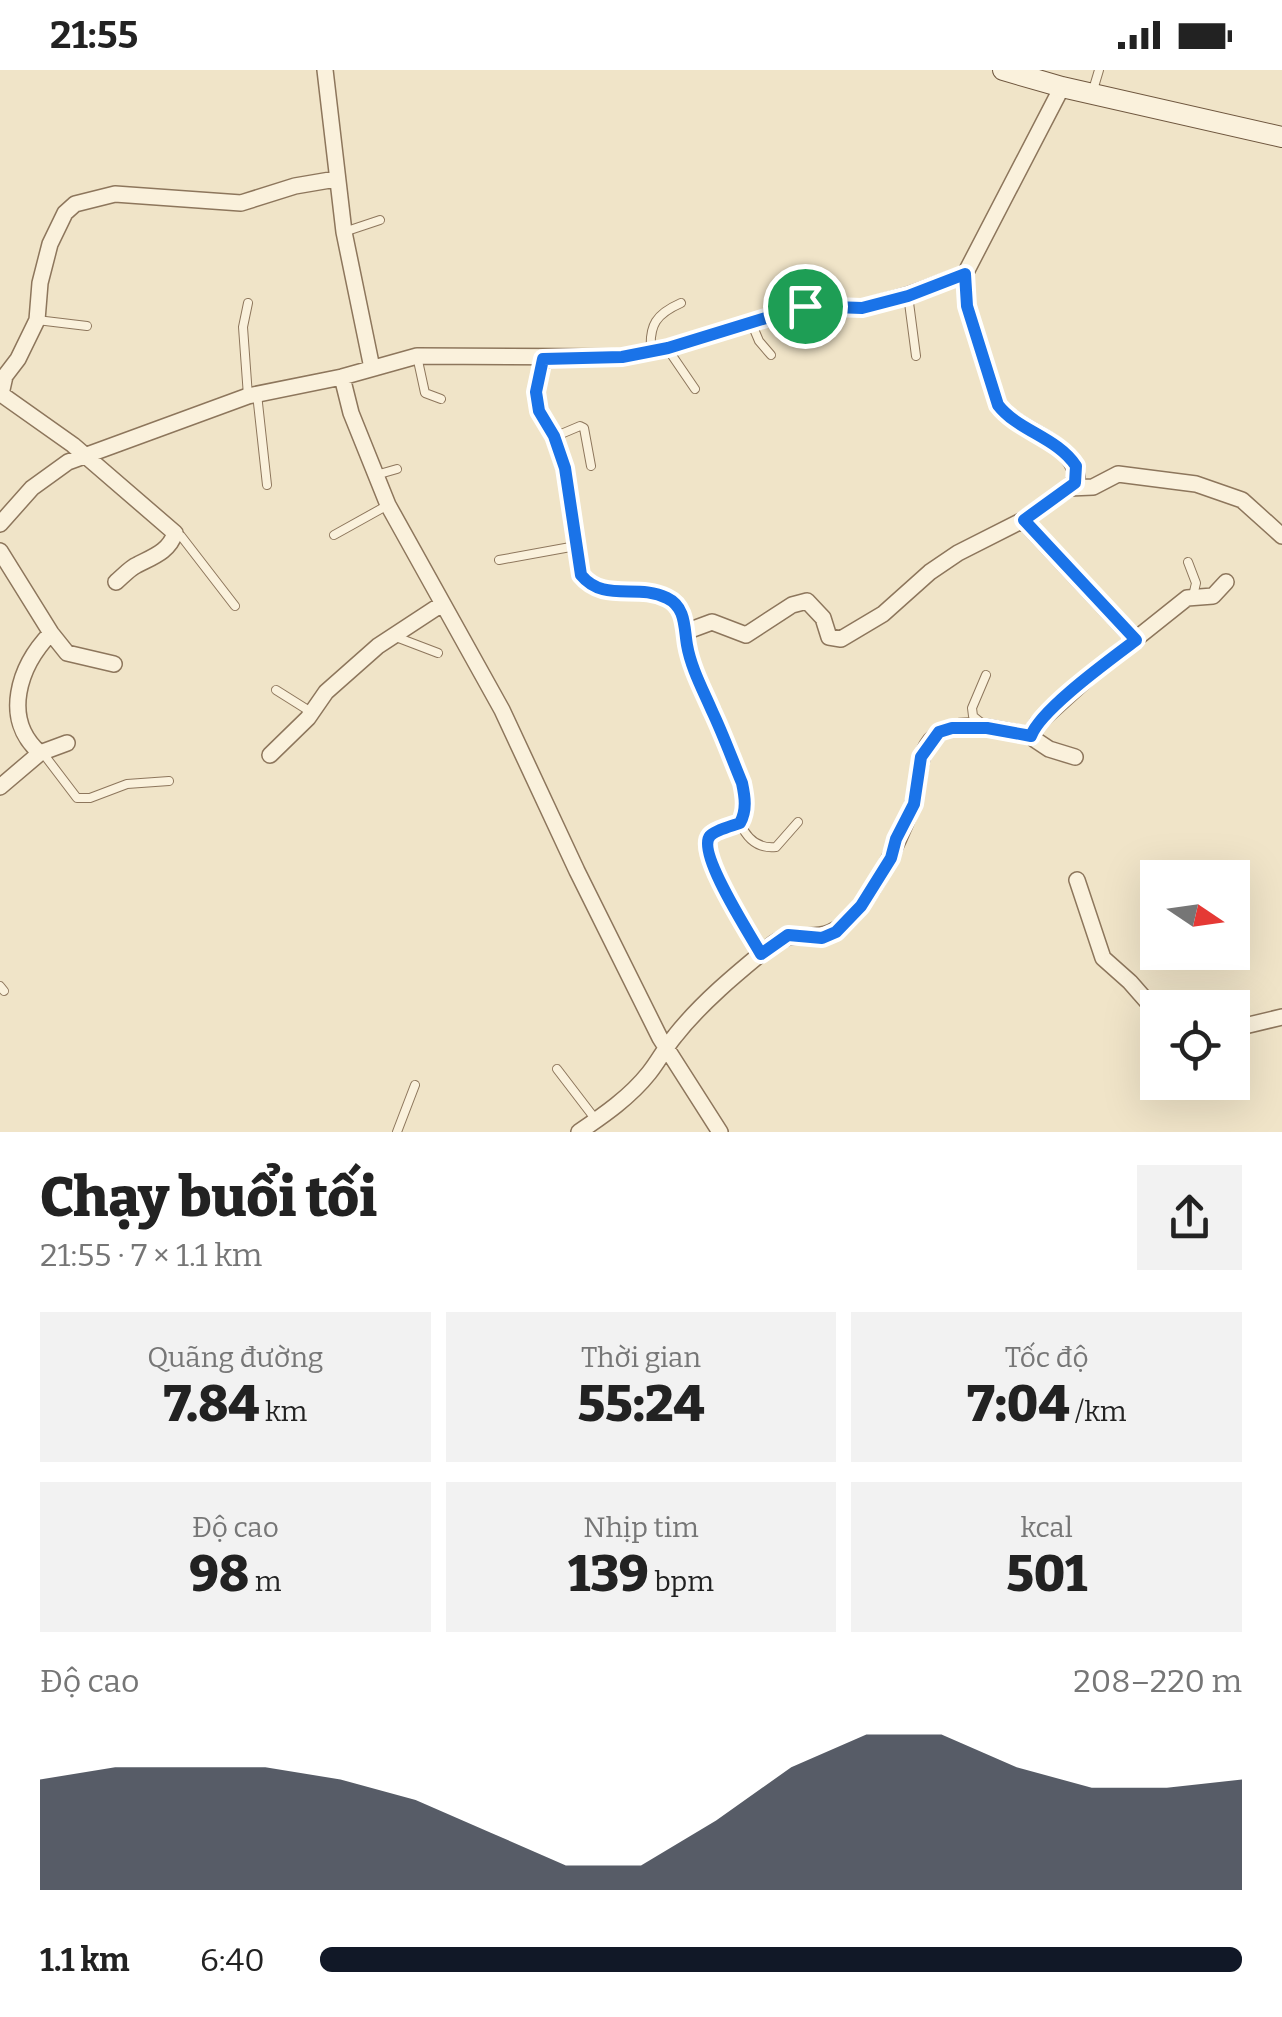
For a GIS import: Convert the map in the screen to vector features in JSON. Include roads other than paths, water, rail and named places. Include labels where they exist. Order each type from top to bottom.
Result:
[{"type":"street","points":[[325,70],[344,232],[372,368]]},
{"type":"street","points":[[1002,70],[1282,138]]},
{"type":"street","points":[[685,632],[712,622],[746,634],[792,605],[807,601],[822,618],[829,637],[841,640],[883,614],[958,553],[1024,520],[1069,488],[1077,476],[1070,458],[1047,439],[1008,417],[998,405],[967,306],[965,274],[1062,87]]},
{"type":"street","points":[[116,582],[138,564],[151,560],[170,544],[175,533],[83,454],[0,395],[5,376],[37,320],[47,256],[65,212],[75,204],[115,194],[241,203],[295,186],[336,179]]},
{"type":"street","points":[[0,524],[44,477],[83,454],[252,395],[342,377],[417,356],[622,357],[659,350],[805,306],[862,308],[908,296],[965,274]]},
{"type":"street","points":[[543,359],[536,392],[539,411],[554,436],[572,502],[581,575],[590,586],[604,592],[650,593],[669,598],[680,608],[688,652],[742,783],[744,814],[740,823],[710,835],[708,851],[722,886],[761,954]]},
{"type":"street","points":[[342,377],[351,413],[388,505],[502,710],[576,872],[660,1038],[720,1132]]},
{"type":"street","points":[[1069,488],[1093,487],[1118,474],[1130,473],[1196,484],[1242,500],[1282,536]]},
{"type":"street","points":[[1024,520],[1136,640]]},
{"type":"street","points":[[0,550],[50,633],[74,656],[114,664]]},
{"type":"street","points":[[1031,736],[1037,724],[1093,674],[1187,598],[1213,596],[1226,582]]},
{"type":"street","points":[[270,755],[326,692],[378,646],[396,638],[442,604]]},
{"type":"street","points":[[41,752],[26,740],[17,702],[30,658],[50,633]]},
{"type":"street","points":[[579,1132],[646,1076],[704,1005],[761,954],[788,935],[822,938],[836,932],[861,906],[891,858],[914,804],[921,757],[939,732],[987,728],[1031,736],[1050,749],[1075,757]]},
{"type":"street","points":[[0,788],[41,752],[66,743]]},
{"type":"street","points":[[1076,880],[1102,958],[1140,993]]},
{"type":"street","points":[[1250,1025],[1282,1017]]},
{"type":"lane","points":[[1091,94],[1099,70]]},
{"type":"lane","points":[[344,232],[380,220]]},
{"type":"lane","points":[[908,296],[916,356]]},
{"type":"lane","points":[[248,303],[243,327],[267,485]]},
{"type":"lane","points":[[681,303],[655,319],[649,333],[659,350],[695,389]]},
{"type":"lane","points":[[37,320],[86,326]]},
{"type":"lane","points":[[751,322],[759,341],[771,354]]},
{"type":"lane","points":[[417,356],[425,393],[441,398]]},
{"type":"lane","points":[[554,436],[584,428],[591,466]]},
{"type":"lane","points":[[376,475],[397,469]]},
{"type":"lane","points":[[334,535],[388,505]]},
{"type":"lane","points":[[175,533],[234,606]]},
{"type":"lane","points":[[499,560],[576,546]]},
{"type":"lane","points":[[1188,562],[1196,583],[1192,596]]},
{"type":"lane","points":[[396,638],[438,653]]},
{"type":"lane","points":[[986,675],[972,708],[974,716],[987,728]]},
{"type":"lane","points":[[276,690],[311,712]]},
{"type":"lane","points":[[41,752],[78,798],[90,798],[127,784],[168,780]]},
{"type":"lane","points":[[740,823],[745,835],[759,846],[769,848],[776,847],[798,822]]},
{"type":"lane","points":[[558,1070],[596,1120]]},
{"type":"lane","points":[[396,1132],[415,1085]]}]
